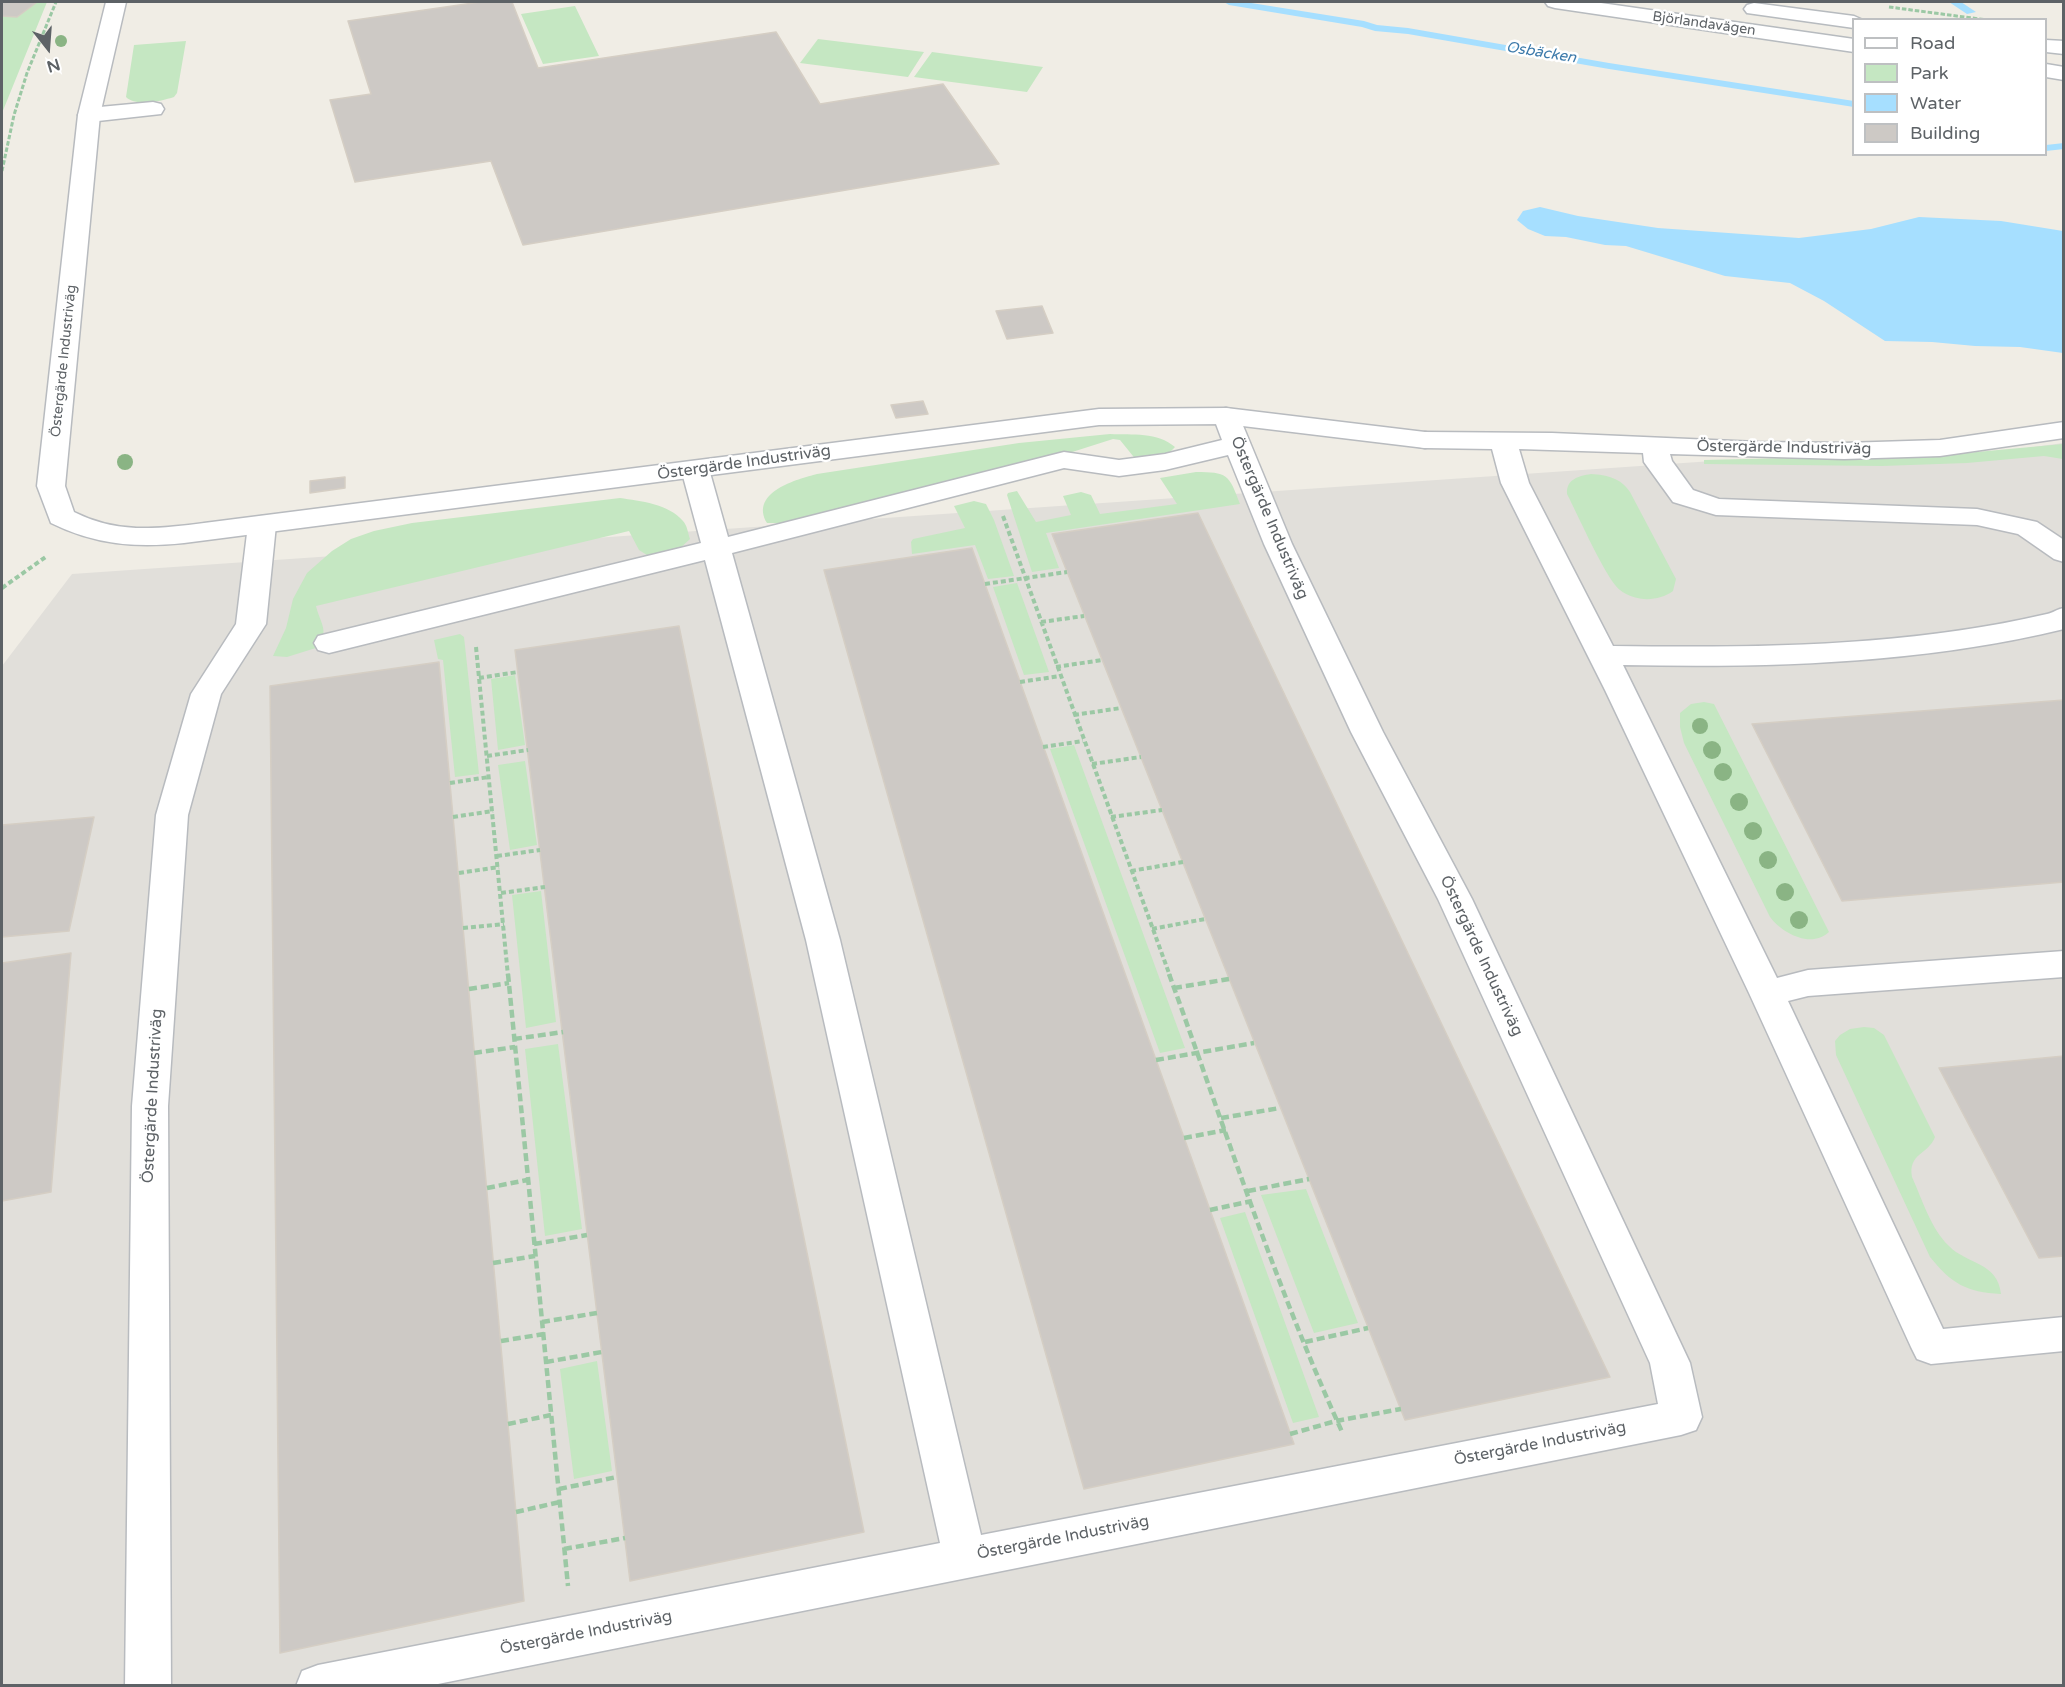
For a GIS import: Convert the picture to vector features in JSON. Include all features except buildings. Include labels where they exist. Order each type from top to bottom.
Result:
[{"type":"street","name":"Östergärde Industriväg","points":[[116,2],[88,115],[51,486],[61,517],[84,530],[114,537],[158,537],[262,525],[1099,417],[1231,430],[1425,440],[1655,445],[1758,450],[1940,448],[2064,430]]},
{"type":"street","name":"Björlandavägen","points":[[1555,2],[1852,46]]},
{"type":"street","name":"Björlandavägen","points":[[1729,6],[1852,22]]},
{"type":"street","points":[[2047,46],[2064,48]]},
{"type":"street","points":[[2047,71],[2064,74]]},
{"type":"street","points":[[88,115],[153,109]]},
{"type":"street","name":"Östergärde Industriväg","points":[[318,1686],[1681,1417],[1670,1362],[1455,899],[1352,700],[1278,544],[1231,430]]},
{"type":"street","points":[[329,643],[1064,460],[1119,468],[1165,462],[1231,430]]},
{"type":"street","points":[[1503,441],[1515,483],[1602,655],[1767,993],[1930,1347],[2064,1334]]},
{"type":"street","points":[[1655,445],[1658,462],[1683,495],[1716,507],[1977,517],[2028,528],[2064,553]]},
{"type":"street","points":[[695,469],[824,940],[965,1558]]},
{"type":"street","name":"Östergärde Industriväg","points":[[148,1686],[150,1106],[172,815],[206,694],[251,624],[262,525]]},
{"type":"street","points":[[1602,655],[1667,657],[1841,652],[1973,637],[2060,621],[2064,617]]},
{"type":"street","points":[[1767,993],[1808,983],[2064,964]]},
{"type":"path","points":[[2,171],[14,115],[27,73],[56,2]]},
{"type":"path","points":[[1888,7],[1972,18]]},
{"type":"path","points":[[988,479],[1305,1342],[1336,1421],[1370,1478]]},
{"type":"path","points":[[2,588],[84,530]]},
{"type":"path","points":[[985,584],[1067,572]]},
{"type":"path","points":[[473,608],[572,1635]]},
{"type":"path","points":[[1040,622],[1084,616]]},
{"type":"path","points":[[1056,667],[1102,660]]},
{"type":"path","points":[[479,678],[518,672]]},
{"type":"path","points":[[1020,682],[1060,676]]},
{"type":"path","points":[[1074,715],[1121,708]]},
{"type":"path","points":[[1043,747],[1083,741]]},
{"type":"path","points":[[487,756],[528,750]]},
{"type":"path","points":[[1092,764],[1141,758]]},
{"type":"path","points":[[450,783],[489,777]]},
{"type":"path","points":[[1111,817],[1162,810]]},
{"type":"path","points":[[453,817],[493,811]]},
{"type":"path","points":[[497,856],[540,850]]},
{"type":"path","points":[[1131,871],[1183,862]]},
{"type":"path","points":[[459,873],[499,867]]},
{"type":"path","points":[[501,893],[544,887]]},
{"type":"path","points":[[1152,929],[1205,919]]},
{"type":"path","points":[[464,928],[504,924]]},
{"type":"path","points":[[1174,988],[1229,980]]},
{"type":"path","points":[[469,989],[509,984]]},
{"type":"path","points":[[514,1039],[563,1032]]},
{"type":"path","points":[[1156,1060],[1254,1043]]},
{"type":"path","points":[[474,1053],[515,1047]]},
{"type":"path","points":[[1221,1118],[1280,1108]]},
{"type":"path","points":[[1184,1138],[1226,1130]]},
{"type":"path","points":[[1248,1191],[1309,1179]]},
{"type":"path","points":[[487,1188],[527,1180]]},
{"type":"path","points":[[1210,1210],[1252,1201]]},
{"type":"path","points":[[534,1244],[588,1235]]},
{"type":"path","points":[[493,1263],[535,1257]]},
{"type":"path","points":[[542,1322],[597,1312]]},
{"type":"path","points":[[1305,1342],[1368,1328]]},
{"type":"path","points":[[501,1341],[544,1334]]},
{"type":"path","points":[[546,1362],[602,1352]]},
{"type":"path","points":[[1290,1434],[1336,1421],[1401,1409]]},
{"type":"path","points":[[508,1424],[551,1415]]},
{"type":"path","points":[[559,1489],[617,1477]]},
{"type":"path","points":[[516,1512],[560,1502]]},
{"type":"path","points":[[564,1549],[625,1538]]},
{"type":"shaded area","points":[[2063,443],[2063,1685],[2,1685],[2,666],[72,574],[1727,460],[1945,459]]},
{"type":"green space","points":[[2,2],[47,2],[2,113]]},
{"type":"green space","points":[[575,6],[599,56],[543,64],[521,14]]},
{"type":"green space","points":[[818,39],[924,52],[908,77],[800,63]]},
{"type":"green space","points":[[186,41],[177,93],[174,97],[136,102],[126,97],[134,45]]},
{"type":"green space","points":[[932,52],[1043,67],[1027,92],[914,77]]},
{"type":"green space","points":[[1110,434],[1153,437],[1175,447],[1158,458],[1137,461],[1120,440],[1113,439],[1066,454],[786,523],[767,523],[763,512],[770,495],[778,489],[817,474],[1019,443]]},
{"type":"green space","points":[[2063,444],[2063,459],[2044,456],[1967,463],[1882,466],[1704,464],[1704,460],[1955,454]]},
{"type":"green space","points":[[1196,472],[1221,474],[1226,477],[1233,486],[1240,504],[1046,533],[1059,568],[1032,572],[1008,493],[1017,491],[1036,522],[1071,515],[1063,496],[1081,492],[1091,495],[1100,514],[1177,504],[1160,478]]},
{"type":"green space","points":[[1591,474],[1613,478],[1622,483],[1630,492],[1676,579],[1673,591],[1667,595],[1654,599],[1633,597],[1620,590],[1607,573],[1567,494],[1571,482],[1578,477]]},
{"type":"green space","points":[[620,498],[654,504],[677,515],[684,523],[690,539],[678,550],[650,557],[639,550],[629,531],[316,606],[324,631],[319,647],[287,657],[273,656],[286,628],[293,599],[307,573],[332,551],[351,539],[374,531],[412,523]]},
{"type":"green space","points":[[974,501],[986,504],[1014,576],[988,579],[975,545],[912,554],[913,539],[965,528],[954,506]]},
{"type":"green space","points":[[1017,583],[1049,672],[1024,675],[993,587]]},
{"type":"green space","points":[[460,634],[464,637],[479,774],[455,777],[443,660],[438,659],[434,640]]},
{"type":"green space","points":[[515,675],[525,745],[498,750],[491,679]]},
{"type":"green space","points":[[1704,702],[1714,704],[1829,932],[1822,937],[1806,939],[1797,937],[1775,923],[1770,917],[1684,743],[1680,727],[1680,713],[1691,704]]},
{"type":"green space","points":[[1074,745],[1185,1048],[1160,1053],[1050,749]]},
{"type":"green space","points":[[525,761],[537,845],[510,850],[498,765]]},
{"type":"green space","points":[[541,891],[556,1022],[526,1028],[512,895]]},
{"type":"green space","points":[[1874,1028],[1884,1035],[1935,1137],[1913,1163],[1912,1169],[1912,1177],[1932,1222],[1943,1239],[1956,1252],[1988,1269],[1999,1283],[2001,1294],[1969,1289],[1961,1285],[1945,1274],[1930,1257],[1836,1055],[1835,1041],[1840,1035],[1850,1029]]},
{"type":"green space","points":[[558,1044],[582,1229],[545,1236],[525,1049]]},
{"type":"green space","points":[[1306,1189],[1358,1323],[1314,1333],[1261,1195]]},
{"type":"green space","points":[[1245,1212],[1319,1417],[1293,1423],[1220,1218]]},
{"type":"green space","points":[[597,1361],[612,1471],[574,1479],[560,1369]]},
{"type":"water","points":[[1540,207],[1578,216],[1658,228],[1799,238],[1871,229],[1919,217],[2001,221],[2063,231],[2063,353],[2020,347],[1885,341],[1824,301],[1790,283],[1725,276],[1626,246],[1545,236],[1528,229],[1517,220],[1523,211]]},
{"type":"waterway","name":"Osbäcken","points":[[1229,2],[1364,24],[1375,28],[1408,31],[1609,66],[1852,104]]},
{"type":"waterway","points":[[1954,2],[1971,12]]},
{"type":"waterway","name":"Osbäcken","points":[[2047,148],[2064,146]]}]
